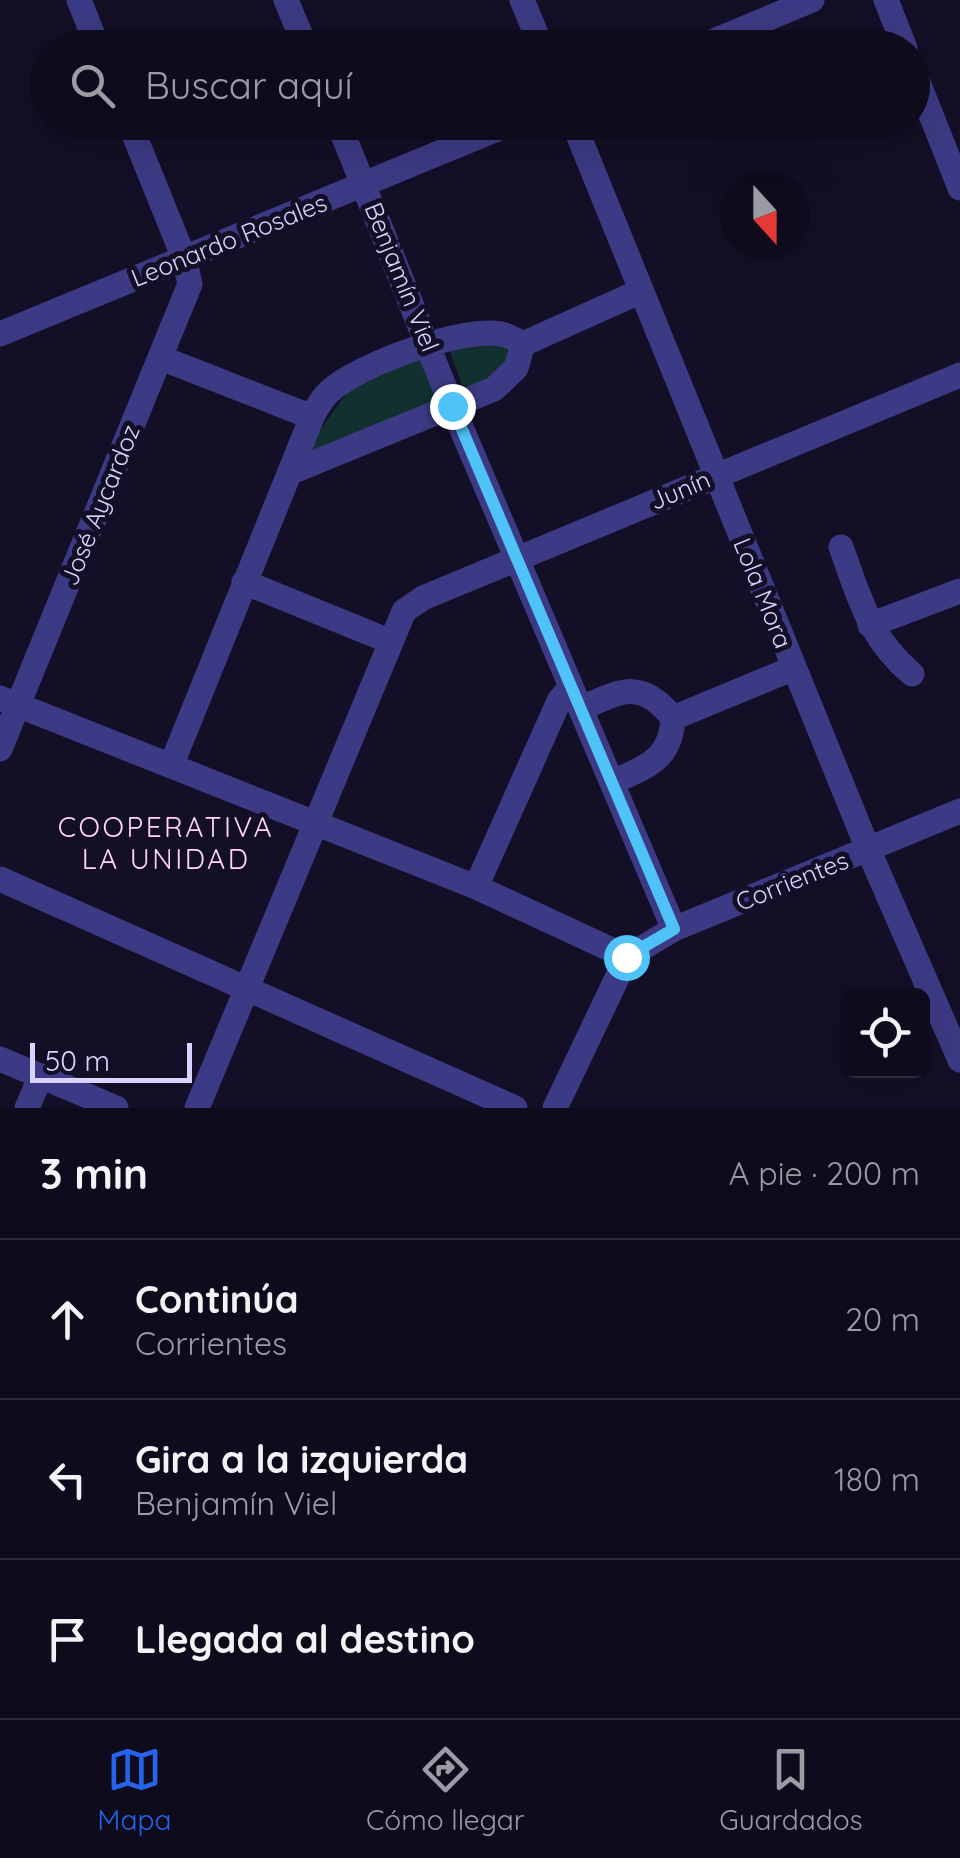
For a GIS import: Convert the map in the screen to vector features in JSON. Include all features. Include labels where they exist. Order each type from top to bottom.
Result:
[{"type":"street","points":[[78,0],[90,30]]},
{"type":"street","points":[[286,0],[298,30]]},
{"type":"street","points":[[522,0],[534,30]]},
{"type":"street","points":[[740,30],[812,0]]},
{"type":"street","points":[[886,0],[898,30]]},
{"type":"street","points":[[930,112],[960,188]]},
{"type":"street","points":[[136,140],[184,258]]},
{"type":"street","name":"Benjamín Viel","points":[[346,140],[452,406],[674,929]]},
{"type":"street","name":"Leonardo Rosales","points":[[0,334],[470,140]]},
{"type":"street","name":"Lola Mora","points":[[579,140],[868,849],[960,1060]]},
{"type":"street","name":"José Aycardoz","points":[[0,749],[9,701],[190,284],[184,258]]},
{"type":"street","points":[[522,344],[641,292]]},
{"type":"street","points":[[171,766],[312,417],[331,389],[408,350],[429,345],[489,333],[504,334],[522,344]]},
{"type":"street","points":[[289,473],[494,389],[516,368],[522,344]]},
{"type":"street","points":[[160,358],[312,417]]},
{"type":"street","name":"Junín","points":[[389,641],[404,611],[424,598],[960,374]]},
{"type":"street","points":[[841,547],[870,625],[892,657],[912,674]]},
{"type":"street","points":[[197,1108],[389,641],[244,582]]},
{"type":"street","points":[[870,625],[960,591]]},
{"type":"street","points":[[673,718],[794,668]]},
{"type":"street","points":[[476,888],[559,701],[620,691],[642,692],[658,700],[673,718],[672,739],[663,753],[613,782]]},
{"type":"street","points":[[9,701],[476,888],[626,957],[554,1108]]},
{"type":"street","name":"Corrientes","points":[[626,957],[674,929],[960,812]]},
{"type":"street","points":[[0,879],[515,1108]]},
{"type":"street","points":[[0,1059],[116,1108]]},
{"type":"street","points":[[27,1108],[41,1076]]},
{"type":"green space","points":[[502,343],[508,351],[504,366],[464,391],[448,346]]},
{"type":"green space","points":[[421,356],[440,399],[310,455],[305,451],[348,391]]},
{"type":"district","name":"COOPERATIVA LA UNIDAD","points":[[166,843]]},
{"type":"route","points":[[452,406],[674,929],[626,957]]}]
